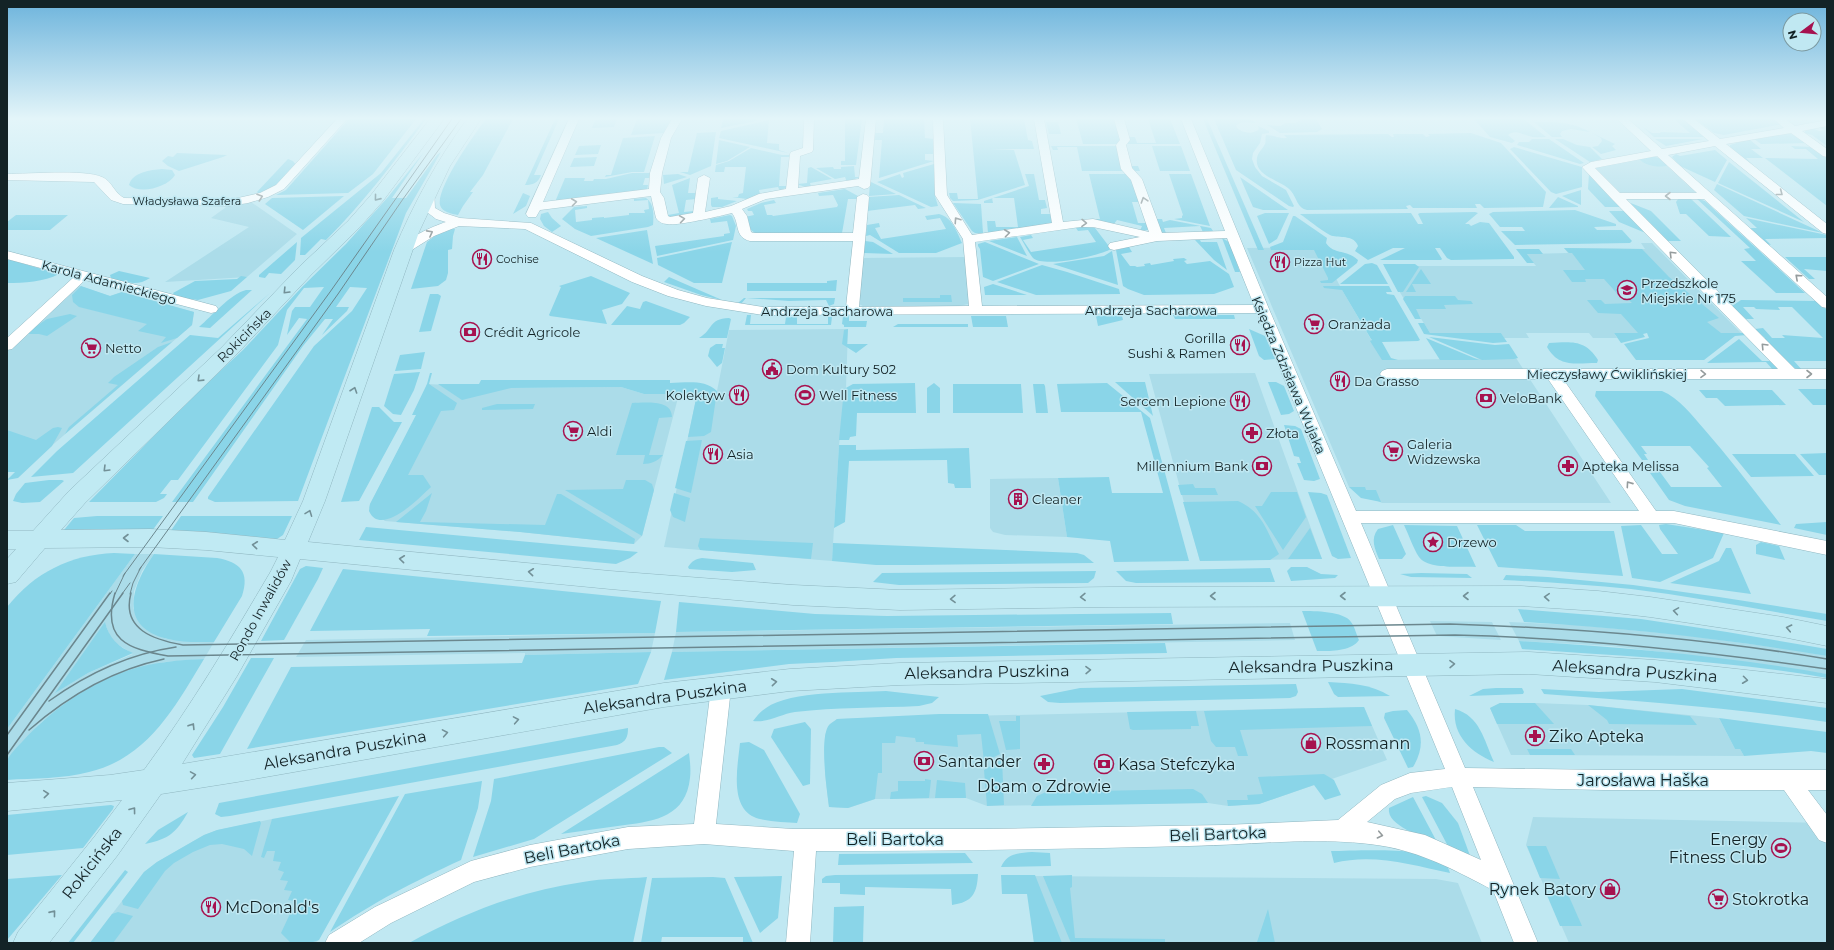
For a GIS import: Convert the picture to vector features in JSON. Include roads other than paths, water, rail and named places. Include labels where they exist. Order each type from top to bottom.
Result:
[{"type":"main road","name":"Rokicińska","points":[[38,539],[83,492],[228,352],[305,271],[354,224],[378,198],[403,163]]},
{"type":"main road","points":[[444,163],[428,191],[403,250],[319,487],[294,549],[771,593],[900,600],[1104,597],[1521,596],[1598,601],[1650,607],[1776,626],[1827,636]]},
{"type":"main road","points":[[7,540],[38,539]]},
{"type":"main road","points":[[7,575],[38,539]]},
{"type":"main road","name":"Rondo Inwalidów","points":[[38,539],[162,539],[294,549],[268,599],[228,668],[186,737],[154,781]]},
{"type":"main road","name":"Aleksandra Puszkina","points":[[154,781],[250,767],[635,699],[790,680],[900,674],[1529,663],[1609,667],[1726,678],[1827,691]]},
{"type":"main road","name":"Rokicińska","points":[[29,943],[102,851],[154,781]]},
{"type":"main road","points":[[7,797],[110,788],[154,781]]},
{"type":"street","name":"Władysława Szafera","points":[[7,177],[87,177],[97,179],[101,181],[116,199],[123,201],[239,202],[264,195],[280,187],[302,163]]},
{"type":"street","points":[[428,191],[429,209],[440,216],[459,222],[526,226],[554,163]]},
{"type":"street","points":[[659,163],[654,192],[658,198],[663,220],[698,216],[735,208],[763,196],[788,192],[864,188]]},
{"type":"street","points":[[788,192],[793,163]]},
{"type":"street","points":[[852,311],[867,163]]},
{"type":"street","points":[[940,163],[941,196],[969,239],[976,310]]},
{"type":"street","points":[[1047,163],[1058,226]]},
{"type":"street","points":[[1126,163],[1127,169],[1136,179],[1157,237]]},
{"type":"street","name":"Księdza Zdzisława Wujaka","points":[[1204,163],[1262,309],[1349,518],[1412,664],[1526,943]]},
{"type":"street","points":[[1600,163],[1588,167],[1791,374]]},
{"type":"street","points":[[1671,163],[1827,304]]},
{"type":"street","points":[[1744,163],[1827,230]]},
{"type":"street","points":[[698,216],[704,178]]},
{"type":"street","points":[[535,207],[654,192]]},
{"type":"street","points":[[1615,196],[1707,196]]},
{"type":"street","points":[[735,208],[741,216],[745,234],[750,237],[859,237]]},
{"type":"street","points":[[403,250],[438,229],[459,222]]},
{"type":"street","points":[[969,239],[1080,223],[1109,227],[1157,237]]},
{"type":"street","name":"Andrzeja Sacharowa","points":[[526,226],[637,279],[673,293],[706,302],[763,311],[1262,309]]},
{"type":"street","points":[[1114,246],[1157,237],[1232,234]]},
{"type":"street","name":"Karola Adamieckiego","points":[[7,255],[211,309]]},
{"type":"street","points":[[7,346],[83,275]]},
{"type":"street","name":"Mieczysławy Ćwiklińskiej","points":[[1387,374],[1827,374]]},
{"type":"street","points":[[1552,374],[1652,516]]},
{"type":"street","points":[[1349,518],[1652,516],[1684,518],[1827,548]]},
{"type":"street","points":[[704,834],[721,688]]},
{"type":"street","points":[[1342,830],[1388,792],[1410,783],[1458,777]]},
{"type":"street","name":"Jarosława Haška","points":[[1458,777],[1604,780],[1827,780]]},
{"type":"street","points":[[1790,780],[1827,833]]},
{"type":"street","name":"Beli Bartoka","points":[[337,943],[383,915],[472,872],[530,856],[628,838],[704,834],[806,840],[986,840],[1224,835],[1342,830],[1368,832],[1415,842],[1448,855],[1501,882]]},
{"type":"street","points":[[798,943],[806,840]]},
{"type":"tram line","points":[[125,574],[330,292],[421,163]]},
{"type":"tram line","points":[[141,568],[338,294],[429,163]]},
{"type":"tram line","points":[[130,594],[133,583],[141,568]]},
{"type":"tram line","points":[[115,594],[125,574]]},
{"type":"tram line","points":[[122,594],[130,583]]},
{"type":"tram line","points":[[7,735],[110,593]]},
{"type":"tram line","points":[[112,608],[115,593]]},
{"type":"tram line","points":[[112,608],[123,593]]},
{"type":"tram line","points":[[131,593],[129,606],[131,616],[136,624],[143,631],[152,636],[183,645],[1450,624],[1545,628],[1639,635],[1733,645],[1827,659]]},
{"type":"tram line","points":[[7,755],[112,608]]},
{"type":"tram line","points":[[112,608],[112,622],[115,632],[121,640],[141,650],[150,652]]},
{"type":"tram line","points":[[150,652],[168,656],[1455,635],[1548,639],[1641,646],[1827,669]]},
{"type":"tram line","points":[[150,652],[176,647]]},
{"type":"tram line","points":[[49,701],[94,673],[109,666],[150,652]]},
{"type":"tram line","points":[[29,730],[44,717],[76,695],[109,677],[164,659]]},
{"type":"place","name":"Cochise","points":[[482,259]]},
{"type":"place","name":"Pizza Hut","points":[[1280,262]]},
{"type":"place","name":"Przedszkole Miejskie Nr 175","points":[[1627,290]]},
{"type":"place","name":"Oranżada","points":[[1314,324]]},
{"type":"place","name":"Crédit Agricole","points":[[470,332]]},
{"type":"place","name":"Gorilla Sushi & Ramen","points":[[1240,345]]},
{"type":"place","name":"Netto","points":[[91,348]]},
{"type":"place","name":"Dom Kultury 502","points":[[772,369]]},
{"type":"place","name":"Da Grasso","points":[[1340,381]]},
{"type":"place","name":"Kolektyw","points":[[739,395]]},
{"type":"place","name":"Well Fitness","points":[[805,395]]},
{"type":"place","name":"VeloBank","points":[[1486,398]]},
{"type":"place","name":"Sercem Lepione","points":[[1240,401]]},
{"type":"place","name":"Aldi","points":[[573,431]]},
{"type":"place","name":"Złota","points":[[1252,433]]},
{"type":"place","name":"Galeria Widzewska","points":[[1393,451]]},
{"type":"place","name":"Asia","points":[[713,454]]},
{"type":"place","name":"Millennium Bank","points":[[1262,466]]},
{"type":"place","name":"Apteka Melissa","points":[[1568,466]]},
{"type":"place","name":"Cleaner","points":[[1018,499]]},
{"type":"place","name":"Drzewo","points":[[1433,542]]},
{"type":"place","name":"Ziko Apteka","points":[[1535,736]]},
{"type":"place","name":"Rossmann","points":[[1311,743]]},
{"type":"place","name":"Santander","points":[[924,761]]},
{"type":"place","name":"Dbam o Zdrowie","points":[[1044,764]]},
{"type":"place","name":"Kasa Stefczyka","points":[[1104,764]]},
{"type":"place","name":"Energy Fitness Club","points":[[1781,848]]},
{"type":"place","name":"Rynek Batory","points":[[1610,889]]},
{"type":"place","name":"Stokrotka","points":[[1718,899]]},
{"type":"place","name":"McDonald's","points":[[211,907]]}]
